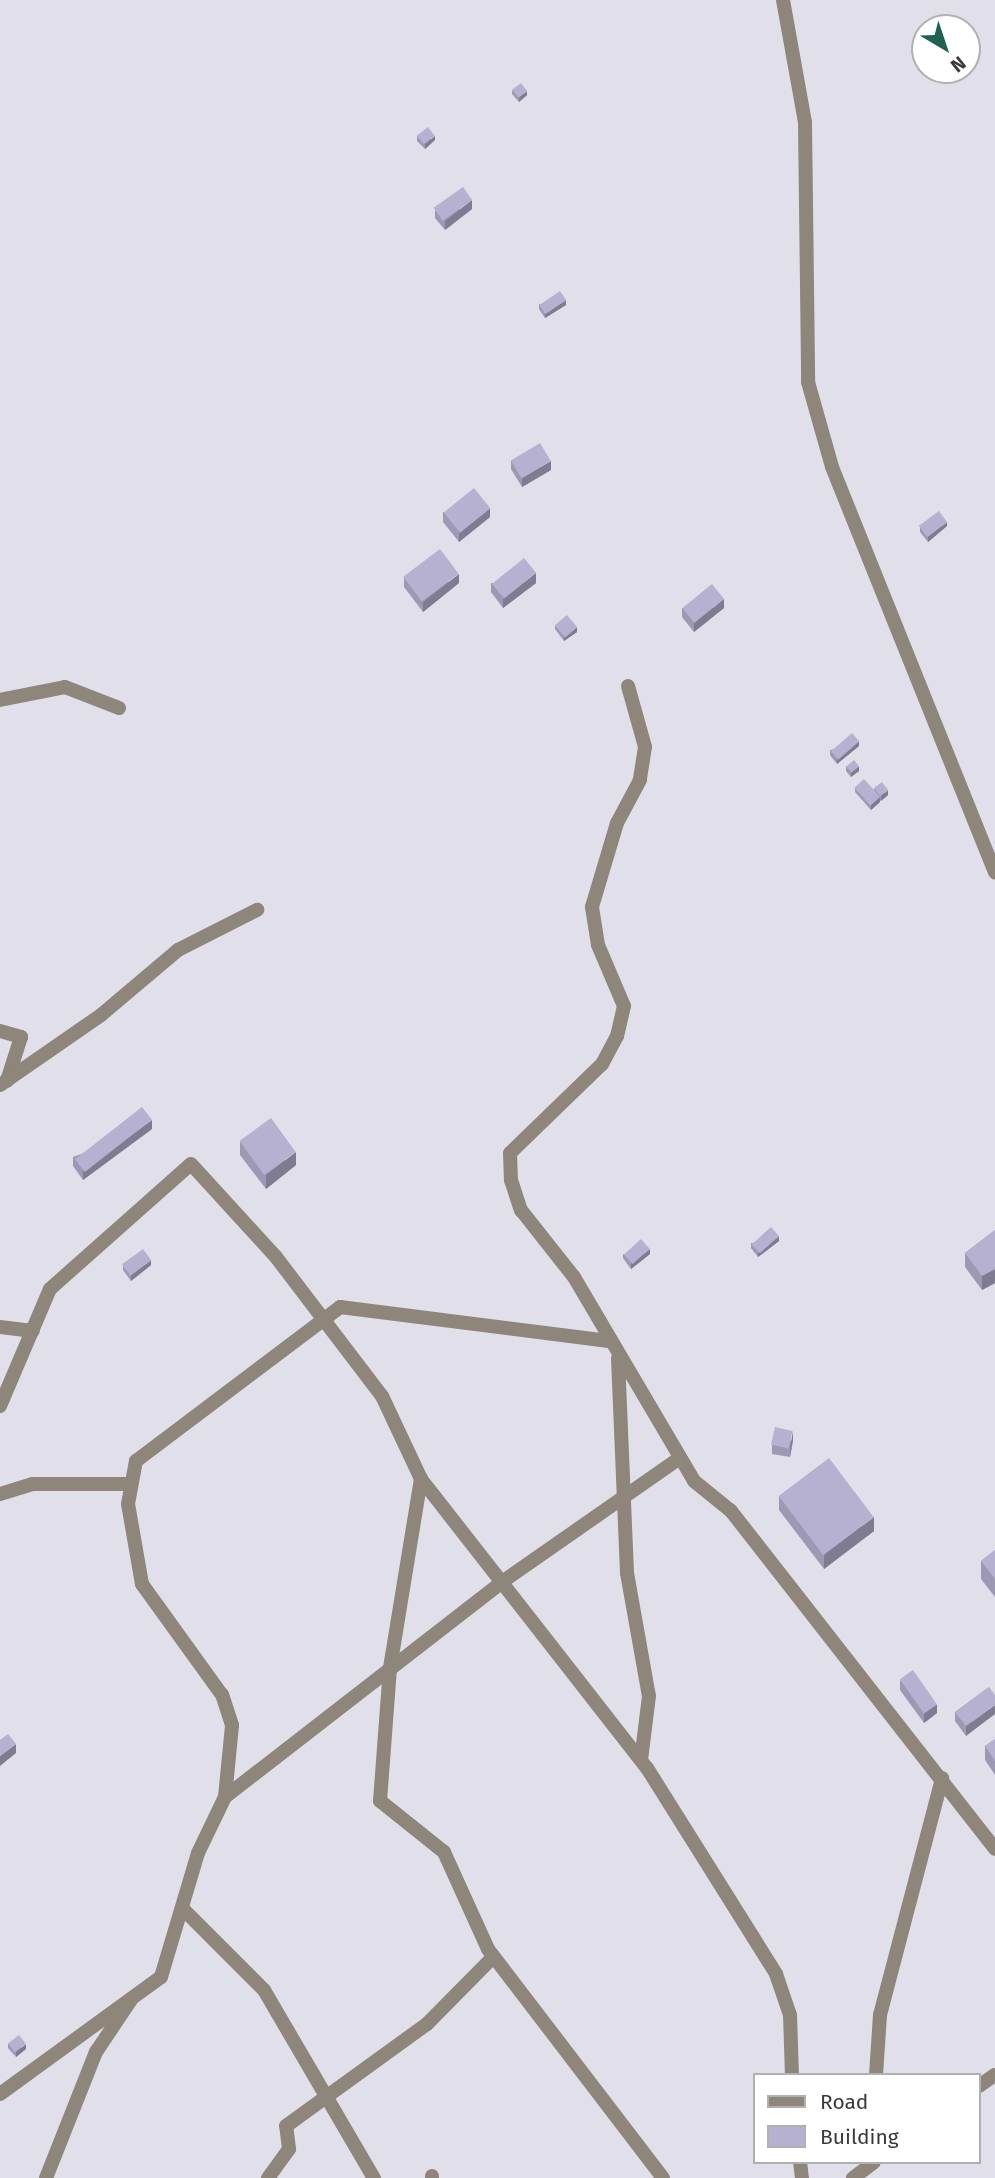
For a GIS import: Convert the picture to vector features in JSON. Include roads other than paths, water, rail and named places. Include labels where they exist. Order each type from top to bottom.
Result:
[{"type":"street","points":[[783,0],[805,122],[808,382],[832,467],[995,872]]},
{"type":"street","points":[[628,686],[645,747],[640,780],[617,823],[592,907],[598,945],[624,1006],[617,1036],[602,1064],[510,1153],[521,1210],[574,1277],[678,1459],[712,1499],[731,1511],[995,1849]]},
{"type":"street","points":[[0,700],[65,687],[119,708]]},
{"type":"street","points":[[4,1083],[132,992],[178,950],[257,910]]},
{"type":"street","points":[[0,1031],[21,1037],[4,1083]]},
{"type":"street","points":[[0,1406],[50,1289],[191,1164],[324,1318],[382,1396],[421,1479],[641,1760],[776,1974],[790,2015],[792,2073]]},
{"type":"street","points":[[225,1797],[232,1725],[222,1695],[142,1584],[127,1484],[136,1461],[340,1307],[615,1347]]},
{"type":"street","points":[[0,1327],[33,1331]]},
{"type":"street","points":[[615,1347],[621,1498],[649,1696],[641,1760]]},
{"type":"street","points":[[0,2094],[161,1977],[212,1814],[225,1797],[502,1582],[678,1459]]},
{"type":"street","points":[[421,1479],[390,1668],[380,1801],[444,1852],[493,1957],[663,2178]]},
{"type":"street","points":[[0,1494],[33,1484],[127,1484]]},
{"type":"street","points":[[876,2073],[880,2015],[942,1778]]},
{"type":"street","points":[[184,1910],[264,1990],[328,2094],[374,2178]]},
{"type":"street","points":[[268,2178],[289,2149],[286,2126],[427,2024],[493,1957]]},
{"type":"street","points":[[47,2178],[96,2052],[134,1996]]},
{"type":"street","points":[[853,2178],[871,2164]]}]
